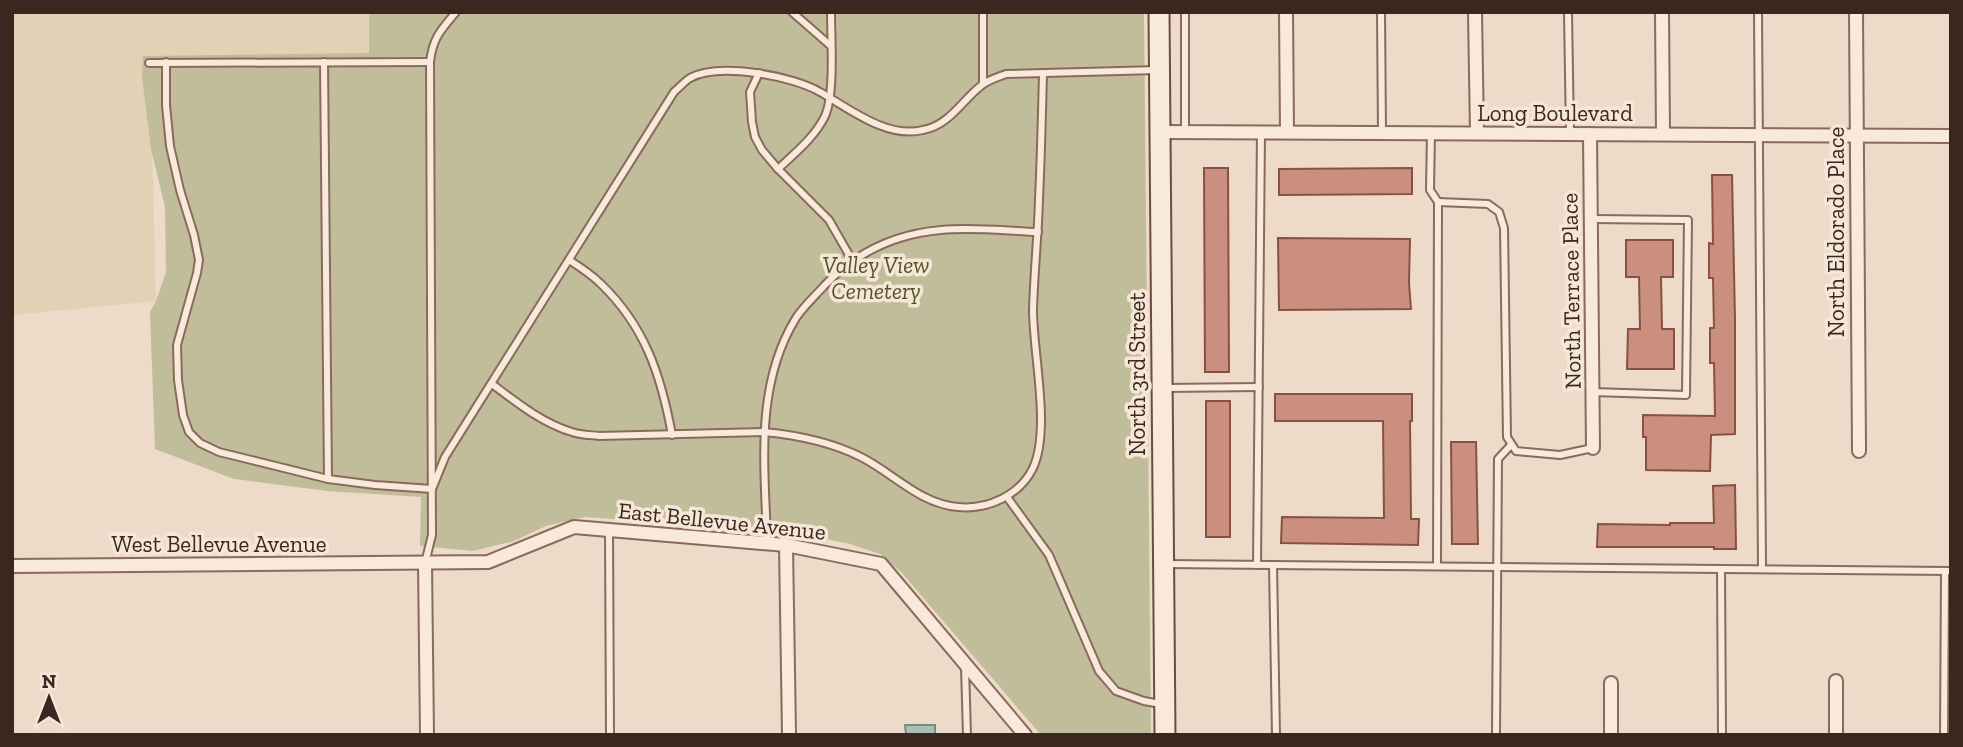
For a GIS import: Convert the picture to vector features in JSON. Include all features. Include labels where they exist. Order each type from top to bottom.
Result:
[{"type":"main road","name":"North 3rd Street","points":[[1159,12],[1165,735]]},
{"type":"street","points":[[1286,12],[1287,132]]},
{"type":"street","points":[[1475,12],[1477,133]]},
{"type":"street","points":[[1662,12],[1663,134]]},
{"type":"street","name":"North Eldorado Place","points":[[1856,12],[1859,451]]},
{"type":"street","name":"Long Boulevard","points":[[1160,132],[1951,136]]},
{"type":"street","name":"North Terrace Place","points":[[1590,134],[1593,448]]},
{"type":"street","name":"East Bellevue Avenue","points":[[425,563],[488,562],[574,527],[786,544],[881,564],[1025,735]]},
{"type":"street","points":[[786,544],[789,735]]},
{"type":"street","points":[[425,563],[427,735]]},
{"type":"street","name":"West Bellevue Avenue","points":[[12,566],[425,563]]},
{"type":"street","points":[[1836,681],[1836,735]]},
{"type":"street","points":[[1611,683],[1611,735]]},
{"type":"lane","points":[[425,563],[432,535],[430,62],[437,34],[456,12]]},
{"type":"lane","points":[[792,12],[831,46]]},
{"type":"lane","points":[[778,169],[815,133],[831,99],[831,12]]},
{"type":"lane","points":[[983,12],[983,84]]},
{"type":"lane","points":[[1185,12],[1185,132]]},
{"type":"lane","points":[[1381,12],[1382,133]]},
{"type":"lane","points":[[1568,12],[1570,134]]},
{"type":"lane","points":[[1758,12],[1762,569]]},
{"type":"lane","points":[[166,62],[170,146],[199,260],[177,345],[183,415],[190,432],[200,443],[219,452],[328,479],[432,489]]},
{"type":"lane","points":[[324,62],[328,479]]},
{"type":"lane","points":[[149,63],[430,62]]},
{"type":"lane","points":[[432,489],[445,457],[674,92],[690,78],[712,72],[736,71],[792,80],[819,90],[869,120],[896,131],[923,130],[946,120],[983,84],[1006,74],[1160,70]]},
{"type":"lane","points":[[759,73],[750,92],[755,137],[778,169],[829,220],[852,260]]},
{"type":"lane","points":[[492,384],[551,424],[572,432],[599,436],[764,432],[788,434],[860,456],[934,502],[958,507],[976,507],[1007,497],[1025,482],[1034,465],[1040,443],[1041,419],[1033,312],[1043,73]]},
{"type":"lane","points":[[1257,565],[1261,132]]},
{"type":"lane","points":[[1431,133],[1430,190],[1438,202],[1437,566]]},
{"type":"lane","points":[[1438,202],[1488,204],[1499,212],[1502,220],[1507,438],[1511,445],[1516,451],[1560,455],[1593,448]]},
{"type":"lane","points":[[1591,219],[1688,220],[1686,395],[1593,392]]},
{"type":"lane","points":[[767,543],[764,432],[768,395],[785,339],[797,316],[852,260],[876,247],[906,236],[942,230],[1038,232]]},
{"type":"lane","points":[[569,260],[599,281],[635,326],[658,373],[672,435]]},
{"type":"lane","points":[[1162,388],[1259,387]]},
{"type":"lane","points":[[1496,735],[1498,459],[1511,445]]},
{"type":"lane","points":[[1007,497],[1049,555],[1099,671],[1116,691],[1164,705]]},
{"type":"lane","points":[[609,530],[610,735]]},
{"type":"lane","points":[[1163,564],[1948,571],[1944,735]]},
{"type":"lane","points":[[1273,565],[1276,735]]},
{"type":"lane","points":[[1721,569],[1721,735]]},
{"type":"lane","points":[[965,663],[967,735]]},
{"type":"shaded area","points":[[12,12],[369,12],[369,53],[150,63],[156,301],[12,315]]},
{"type":"shaded area","points":[[905,725],[935,725],[935,735],[906,735]]},
{"type":"green space","name":"Valley View Cemetery","points":[[369,12],[1144,12],[1151,735],[1041,735],[901,572],[880,554],[850,544],[787,531],[585,517],[546,526],[514,541],[473,551],[420,546],[421,497],[327,491],[234,479],[155,449],[150,312],[166,272],[165,207],[151,149],[142,77],[143,56],[369,53]]},
{"type":"building","points":[[1204,168],[1228,168],[1229,372],[1205,372]]},
{"type":"building","points":[[1412,168],[1412,194],[1279,195],[1279,169]]},
{"type":"building","points":[[1712,175],[1732,175],[1735,434],[1711,435],[1710,471],[1646,470],[1643,415],[1715,416],[1714,363],[1710,363],[1710,328],[1714,328],[1713,278],[1709,278],[1709,243],[1713,244]]},
{"type":"building","points":[[1278,238],[1410,239],[1411,309],[1279,310]]},
{"type":"building","points":[[1626,240],[1673,240],[1673,277],[1661,277],[1662,329],[1674,329],[1674,369],[1627,369],[1628,329],[1640,329],[1639,277],[1626,277]]},
{"type":"building","points":[[1275,394],[1412,394],[1411,519],[1419,519],[1418,545],[1281,543],[1282,517],[1384,518],[1383,421],[1275,421]]},
{"type":"building","points":[[1206,401],[1230,401],[1230,537],[1206,537]]},
{"type":"building","points":[[1451,442],[1476,442],[1478,544],[1452,544]]},
{"type":"building","points":[[1735,485],[1736,549],[1597,547],[1598,524],[1714,523],[1713,486]]}]
